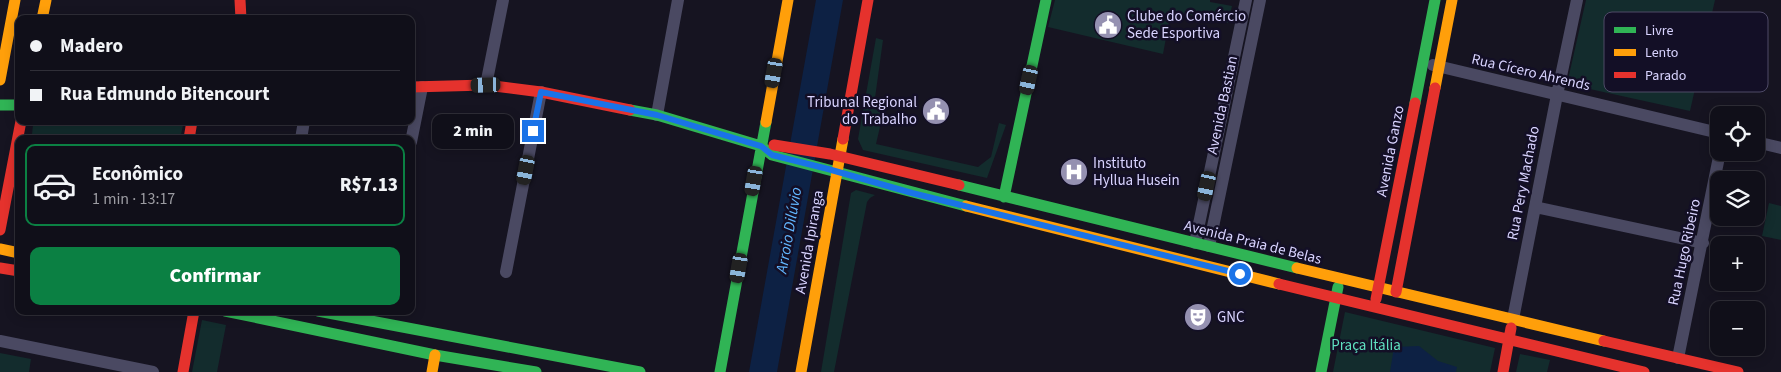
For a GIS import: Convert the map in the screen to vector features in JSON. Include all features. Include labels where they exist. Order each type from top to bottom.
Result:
[{"type":"main road","points":[[0,80],[16,0]]},
{"type":"main road","points":[[43,15],[46,0]]},
{"type":"main road","points":[[240,0],[241,15]]},
{"type":"main road","points":[[720,372],[788,0]]},
{"type":"main road","name":"Avenida Ipiranga","points":[[800,372],[868,0]]},
{"type":"main road","points":[[1004,197],[1046,0]]},
{"type":"main road","name":"Avenida Ganzo","points":[[1374,307],[1436,0]]},
{"type":"main road","points":[[1396,292],[1452,0]]},
{"type":"main road","name":"Avenida Praia de Belas","points":[[417,87],[486,85],[541,92],[657,115],[761,146],[824,168],[912,193],[1644,372]]},
{"type":"main road","points":[[0,105],[15,105]]},
{"type":"main road","points":[[845,130],[861,155],[871,164]]},
{"type":"main road","name":"Avenida Praia de Belas","points":[[773,150],[840,156],[1339,279],[1738,372]]},
{"type":"main road","points":[[0,230],[15,152]]},
{"type":"main road","points":[[1402,170],[1419,173]]},
{"type":"main road","points":[[0,249],[15,252]]},
{"type":"main road","points":[[0,268],[15,270]]},
{"type":"main road","points":[[1321,372],[1339,279]]},
{"type":"main road","points":[[183,372],[193,315]]},
{"type":"main road","points":[[244,315],[435,355],[536,372]]},
{"type":"main road","points":[[338,315],[640,372]]},
{"type":"main road","name":"Rua Pery Machado","points":[[1503,372],[1513,319]]},
{"type":"main road","points":[[449,372],[452,358],[469,341]]},
{"type":"main road","points":[[432,372],[435,355]]},
{"type":"street","points":[[486,85],[503,0]]},
{"type":"street","points":[[657,115],[678,0]]},
{"type":"street","points":[[1246,0],[1260,2]]},
{"type":"street","name":"Avenida Bastian","points":[[1195,243],[1246,0]]},
{"type":"street","name":"Rua Pery Machado","points":[[1513,319],[1577,0]]},
{"type":"street","name":"Avenida Bastian","points":[[1208,246],[1260,2]]},
{"type":"street","name":"Rua Cícero Ahrends","points":[[1423,63],[1710,131]]},
{"type":"street","points":[[415,105],[417,87]]},
{"type":"street","points":[[506,272],[541,92]]},
{"type":"street","points":[[1218,132],[1232,135]]},
{"type":"street","points":[[1765,144],[1781,148]]},
{"type":"street","name":"Rua Hugo Ribeiro","points":[[1678,358],[1718,161]]},
{"type":"street","points":[[1535,207],[1703,243]]},
{"type":"street","points":[[0,341],[153,372]]},
{"type":"green space","name":"Clube do Comércio Sede Esportiva","points":[[1055,0],[1210,0],[1210,2],[1232,6],[1228,23],[1171,11],[1163,54],[1048,27]]},
{"type":"green space","points":[[1586,0],[1715,0],[1712,12],[1604,12],[1604,92],[1694,92],[1690,111],[1567,84]]},
{"type":"green space","points":[[876,38],[883,40],[875,98],[886,101],[876,144],[978,167],[991,157],[999,123],[1006,125],[987,178],[863,150],[858,139]]},
{"type":"green space","points":[[33,125],[183,125],[181,135],[32,134]]},
{"type":"green space","points":[[856,190],[875,195],[867,202],[834,372],[821,372],[851,193]]},
{"type":"green space","points":[[1769,203],[1781,206],[1781,240],[1762,236]]},
{"type":"green space","name":"Praça Itália","points":[[1345,312],[1495,348],[1490,372],[1333,372]]},
{"type":"green space","points":[[202,320],[226,325],[217,372],[192,372]]},
{"type":"green space","points":[[0,353],[31,359],[29,372],[0,372]]},
{"type":"green space","points":[[1520,354],[1550,360],[1547,372],[1516,372]]},
{"type":"water","name":"Arroio Dilúvio","points":[[816,0],[843,0],[777,372],[749,372]]},
{"type":"water","points":[[1419,346],[1438,361],[1457,367],[1456,372],[1390,372],[1394,347]]},
{"type":"traffic: fast","points":[[1004,197],[1046,0]]},
{"type":"traffic: fast","points":[[1415,103],[1435,0]]},
{"type":"traffic: fast","points":[[0,105],[15,105]]},
{"type":"traffic: fast","points":[[630,110],[657,115],[761,146],[772,155],[966,206]]},
{"type":"traffic: fast","points":[[720,372],[766,122]]},
{"type":"traffic: fast","points":[[959,185],[1297,268]]},
{"type":"traffic: fast","points":[[1321,372],[1338,287]]},
{"type":"traffic: fast","points":[[244,315],[435,355],[536,372]]},
{"type":"traffic: fast","points":[[339,315],[640,372]]},
{"type":"traffic: slow","points":[[0,80],[15,0]]},
{"type":"traffic: slow","points":[[43,15],[46,0]]},
{"type":"traffic: slow","points":[[766,122],[788,0]]},
{"type":"traffic: slow","points":[[1435,88],[1452,0]]},
{"type":"traffic: slow","points":[[801,372],[843,139]]},
{"type":"traffic: slow","points":[[966,206],[1279,284]]},
{"type":"traffic: slow","points":[[0,249],[15,252]]},
{"type":"traffic: slow","points":[[1297,268],[1604,341]]},
{"type":"traffic: slow","points":[[432,372],[435,355]]},
{"type":"traffic: jam","points":[[240,0],[241,15]]},
{"type":"traffic: jam","points":[[843,139],[868,0]]},
{"type":"traffic: jam","points":[[415,87],[486,85],[541,92],[630,110]]},
{"type":"traffic: jam","points":[[1396,292],[1435,88]]},
{"type":"traffic: jam","points":[[1376,299],[1415,103]]},
{"type":"traffic: jam","points":[[18,135],[20,125]]},
{"type":"traffic: jam","points":[[190,135],[191,125]]},
{"type":"traffic: jam","points":[[774,145],[830,154],[959,185]]},
{"type":"traffic: jam","points":[[0,230],[15,152]]},
{"type":"traffic: jam","points":[[0,268],[15,270]]},
{"type":"traffic: jam","points":[[1279,284],[1644,372]]},
{"type":"traffic: jam","points":[[183,372],[193,315]]},
{"type":"traffic: jam","points":[[1503,372],[1511,328]]},
{"type":"traffic: jam","points":[[1604,341],[1738,372]]},
{"type":"place","name":"Clube do Comércio Sede Esportiva","points":[[1108,25]]},
{"type":"place","name":"Tribunal Regional do Trabalho","points":[[936,111]]},
{"type":"place","name":"Instituto Hyllua Husein","points":[[1074,172]]},
{"type":"place","name":"GNC","points":[[1198,317]]},
{"type":"route","points":[[533,131],[541,92],[657,115],[761,146],[772,155],[912,193],[1240,274]]}]
